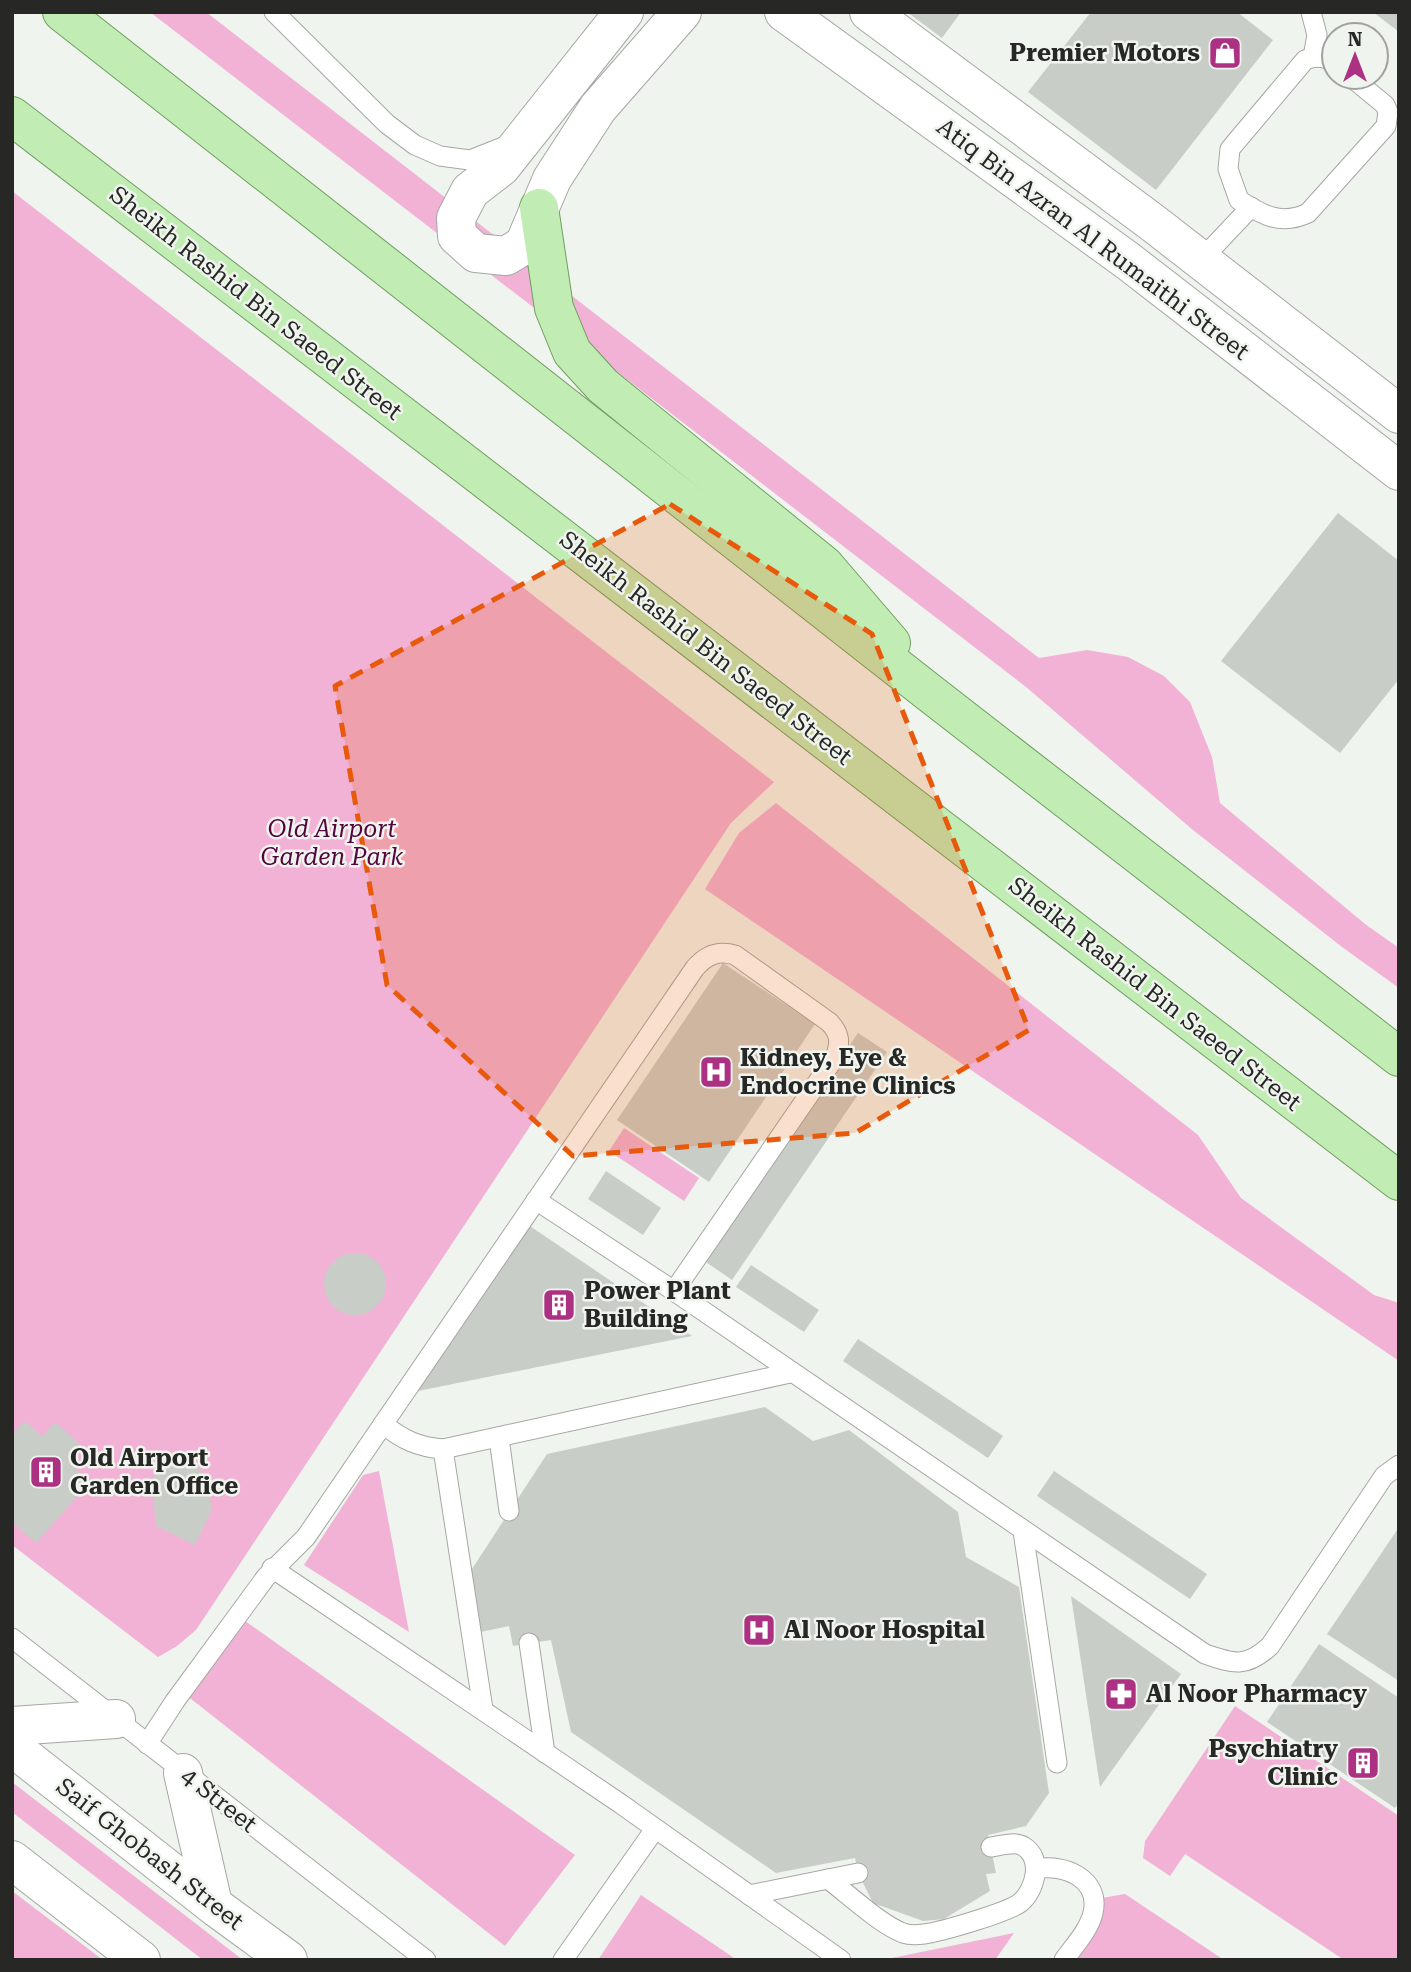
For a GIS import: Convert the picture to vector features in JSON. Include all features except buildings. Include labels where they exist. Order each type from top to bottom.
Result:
[{"type":"main road","points":[[62,12],[931,694],[1399,1057]]},
{"type":"main road","name":"Sheikh Rashid Bin Saeed Street","points":[[12,116],[1399,1181]]},
{"type":"main road","points":[[539,208],[554,308],[572,352],[603,386],[824,565],[876,624],[931,694]]},
{"type":"street","points":[[624,12],[501,167],[470,191],[456,218],[457,236],[476,253],[506,256],[524,245],[552,179],[598,108],[682,12]]},
{"type":"street","name":"Atiq Bin Azran Al Rumaithi Street","points":[[785,12],[1128,261],[1399,471]]},
{"type":"street","name":"Atiq Bin Azran Al Rumaithi Street","points":[[869,12],[1399,414]]},
{"type":"street","points":[[12,1726],[116,1719]]},
{"type":"street","name":"Saif Ghobash Street","points":[[12,1747],[288,1960]]},
{"type":"street","points":[[184,1773],[213,1904]]},
{"type":"street","points":[[12,1860],[141,1960]]},
{"type":"lane","points":[[274,12],[387,124],[415,145],[440,156],[470,160],[525,138]]},
{"type":"lane","points":[[1311,12],[1317,34],[1313,57]]},
{"type":"lane","points":[[1320,57],[1305,60],[1230,149],[1228,169],[1231,184],[1239,200],[1270,218],[1296,218],[1308,212],[1386,127],[1388,112],[1385,105],[1368,91]]},
{"type":"lane","points":[[1200,261],[1251,207]]},
{"type":"lane","points":[[147,1744],[272,1568],[306,1537],[695,968],[701,960],[712,954],[725,953],[734,955],[829,1021],[836,1028],[839,1047],[835,1057],[674,1291]]},
{"type":"lane","points":[[536,1200],[674,1291],[790,1373],[1205,1654],[1228,1662],[1245,1662],[1258,1657],[1270,1646],[1384,1476],[1399,1465]]},
{"type":"lane","points":[[383,1424],[412,1444],[443,1449],[790,1373]]},
{"type":"lane","points":[[499,1438],[509,1511]]},
{"type":"lane","points":[[443,1449],[483,1709]]},
{"type":"lane","points":[[1023,1531],[1057,1763]]},
{"type":"lane","points":[[272,1568],[483,1709],[841,1960]]},
{"type":"lane","name":"4 Street","points":[[12,1638],[426,1960]]},
{"type":"lane","points":[[529,1643],[545,1753]]},
{"type":"lane","points":[[563,1960],[655,1829]]},
{"type":"lane","points":[[828,1879],[894,1928],[911,1935],[922,1935],[1013,1908],[1021,1903],[1031,1888],[1036,1869],[1031,1855],[1023,1846],[1014,1844],[991,1847]]},
{"type":"lane","points":[[1036,1869],[1067,1869],[1083,1879],[1093,1894],[1094,1904],[1089,1924],[1064,1960]]},
{"type":"lane","points":[[749,1895],[858,1873]]},
{"type":"highlighted area","points":[[670,504],[872,634],[1029,1030],[855,1133],[573,1156],[387,985],[335,686]]},
{"type":"green space","points":[[150,12],[206,12],[1039,658],[1087,650],[1128,657],[1164,676],[1190,702],[1212,757],[1220,803],[1365,924],[1399,948],[1399,988],[1342,947],[1193,830],[1026,687]]},
{"type":"green space","name":"Old Airport Garden Park","points":[[12,191],[774,782],[731,823],[196,1630],[158,1657],[12,1545]]},
{"type":"green space","points":[[776,803],[1198,1135],[1241,1198],[1374,1295],[1399,1303],[1399,1361],[705,889],[739,833]]},
{"type":"green space","points":[[624,1128],[699,1178],[684,1201],[609,1151]]},
{"type":"green space","points":[[379,1471],[409,1632],[304,1565],[363,1475]]},
{"type":"green space","points":[[238,1616],[575,1855],[505,1946],[186,1695]]},
{"type":"green space","points":[[1235,1706],[1399,1816],[1399,1960],[1344,1960],[1185,1854],[1170,1876],[1143,1858],[1145,1841]]},
{"type":"green space","points":[[12,1782],[243,1960],[203,1960],[12,1812]]},
{"type":"green space","points":[[12,1891],[103,1960],[12,1960]]},
{"type":"green space","points":[[1125,1894],[1224,1960],[1060,1960],[1102,1898]]},
{"type":"green space","points":[[641,1895],[737,1960],[598,1960]]},
{"type":"green space","points":[[1014,1933],[995,1960],[887,1959]]},
{"type":"place","name":"Premier Motors","points":[[1225,53]]},
{"type":"place","name":"Kidney, Eye & Endocrine Clinics","points":[[716,1072]]},
{"type":"place","name":"Power Plant Building","points":[[559,1305]]},
{"type":"place","name":"Old Airport Garden Office","points":[[46,1472]]},
{"type":"place","name":"Al Noor Hospital","points":[[759,1630]]},
{"type":"place","name":"Al Noor Pharmacy","points":[[1121,1694]]},
{"type":"place","name":"Psychiatry Clinic","points":[[1363,1763]]}]
